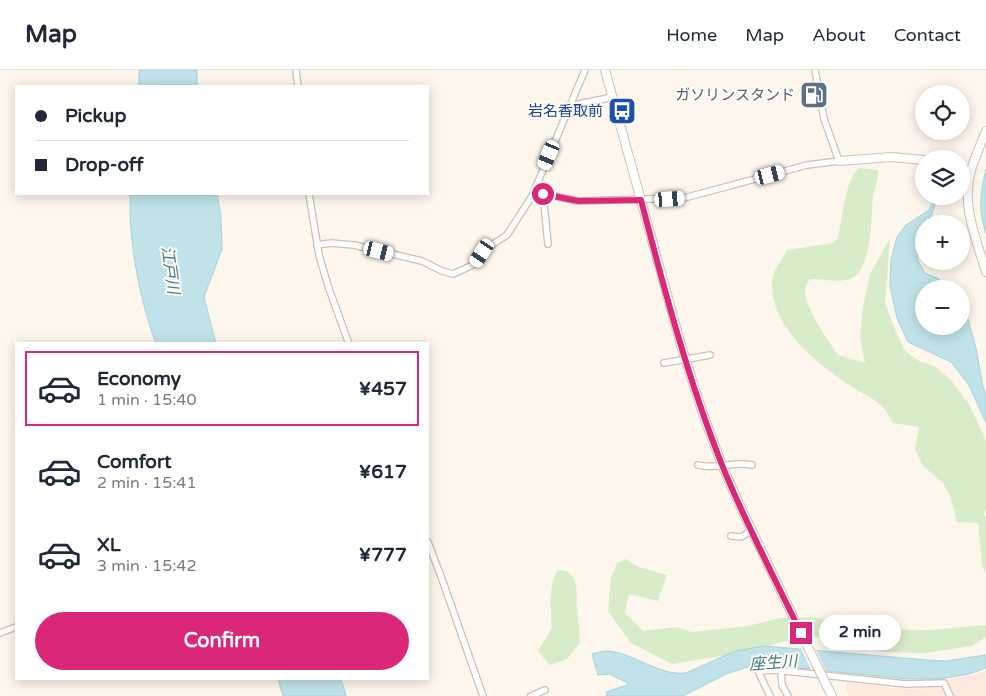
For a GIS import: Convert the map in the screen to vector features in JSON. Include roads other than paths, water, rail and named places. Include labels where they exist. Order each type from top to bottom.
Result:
[{"type":"street","points":[[296,70],[298,85]]},
{"type":"street","points":[[317,246],[331,243],[354,244],[422,262],[448,273],[457,273],[475,264],[487,248],[507,234],[534,191],[585,70]]},
{"type":"street","points":[[605,70],[685,360],[722,465],[832,696]]},
{"type":"street","points":[[815,70],[824,119],[839,161]]},
{"type":"street","points":[[569,106],[613,97]]},
{"type":"street","points":[[986,131],[971,168],[968,193],[969,217],[986,272]]},
{"type":"street","points":[[534,191],[578,201],[684,198],[807,165],[891,156],[915,159]]},
{"type":"street","points":[[543,194],[548,244]]},
{"type":"street","points":[[309,195],[317,246],[328,286],[348,342]]},
{"type":"street","points":[[664,363],[710,355]]},
{"type":"street","points":[[698,465],[706,467],[741,463],[752,465]]},
{"type":"street","points":[[731,536],[741,537],[752,531]]},
{"type":"street","points":[[429,544],[444,582],[483,696]]},
{"type":"street","points":[[762,552],[770,550]]},
{"type":"street","points":[[0,633],[15,627]]},
{"type":"street","points":[[770,696],[758,671],[781,670],[906,684],[944,683],[950,696]]},
{"type":"street","points":[[781,670],[782,685],[788,696]]},
{"type":"street","points":[[531,696],[545,690]]},
{"type":"water","points":[[139,70],[197,70],[197,85],[139,85]]},
{"type":"water","points":[[986,169],[986,234],[981,201]]},
{"type":"water","name":"江戸川","points":[[130,195],[217,195],[221,216],[222,249],[204,297],[215,342],[155,342],[136,270]]},
{"type":"water","points":[[932,205],[935,205],[932,215],[921,215],[929,210]]},
{"type":"water","points":[[915,219],[915,270],[923,270],[925,273],[940,280],[915,280],[915,335],[970,335],[970,326],[986,396],[986,423],[969,385],[951,362],[908,342],[897,318],[890,286],[891,260],[897,237],[906,225]]},
{"type":"water","name":"座生川","points":[[764,646],[946,661],[986,655],[986,668],[969,674],[939,679],[907,679],[779,666],[751,666],[726,674],[683,696],[607,696],[606,692],[628,683],[609,674],[598,675],[592,654],[605,651],[617,653],[666,671],[686,673],[735,651]]},
{"type":"water","points":[[278,680],[341,680],[346,696],[283,696]]},
{"type":"place","name":"ガソリンスタンド","points":[[814,95]]},
{"type":"place","name":"岩名香取前","points":[[622,111]]}]
